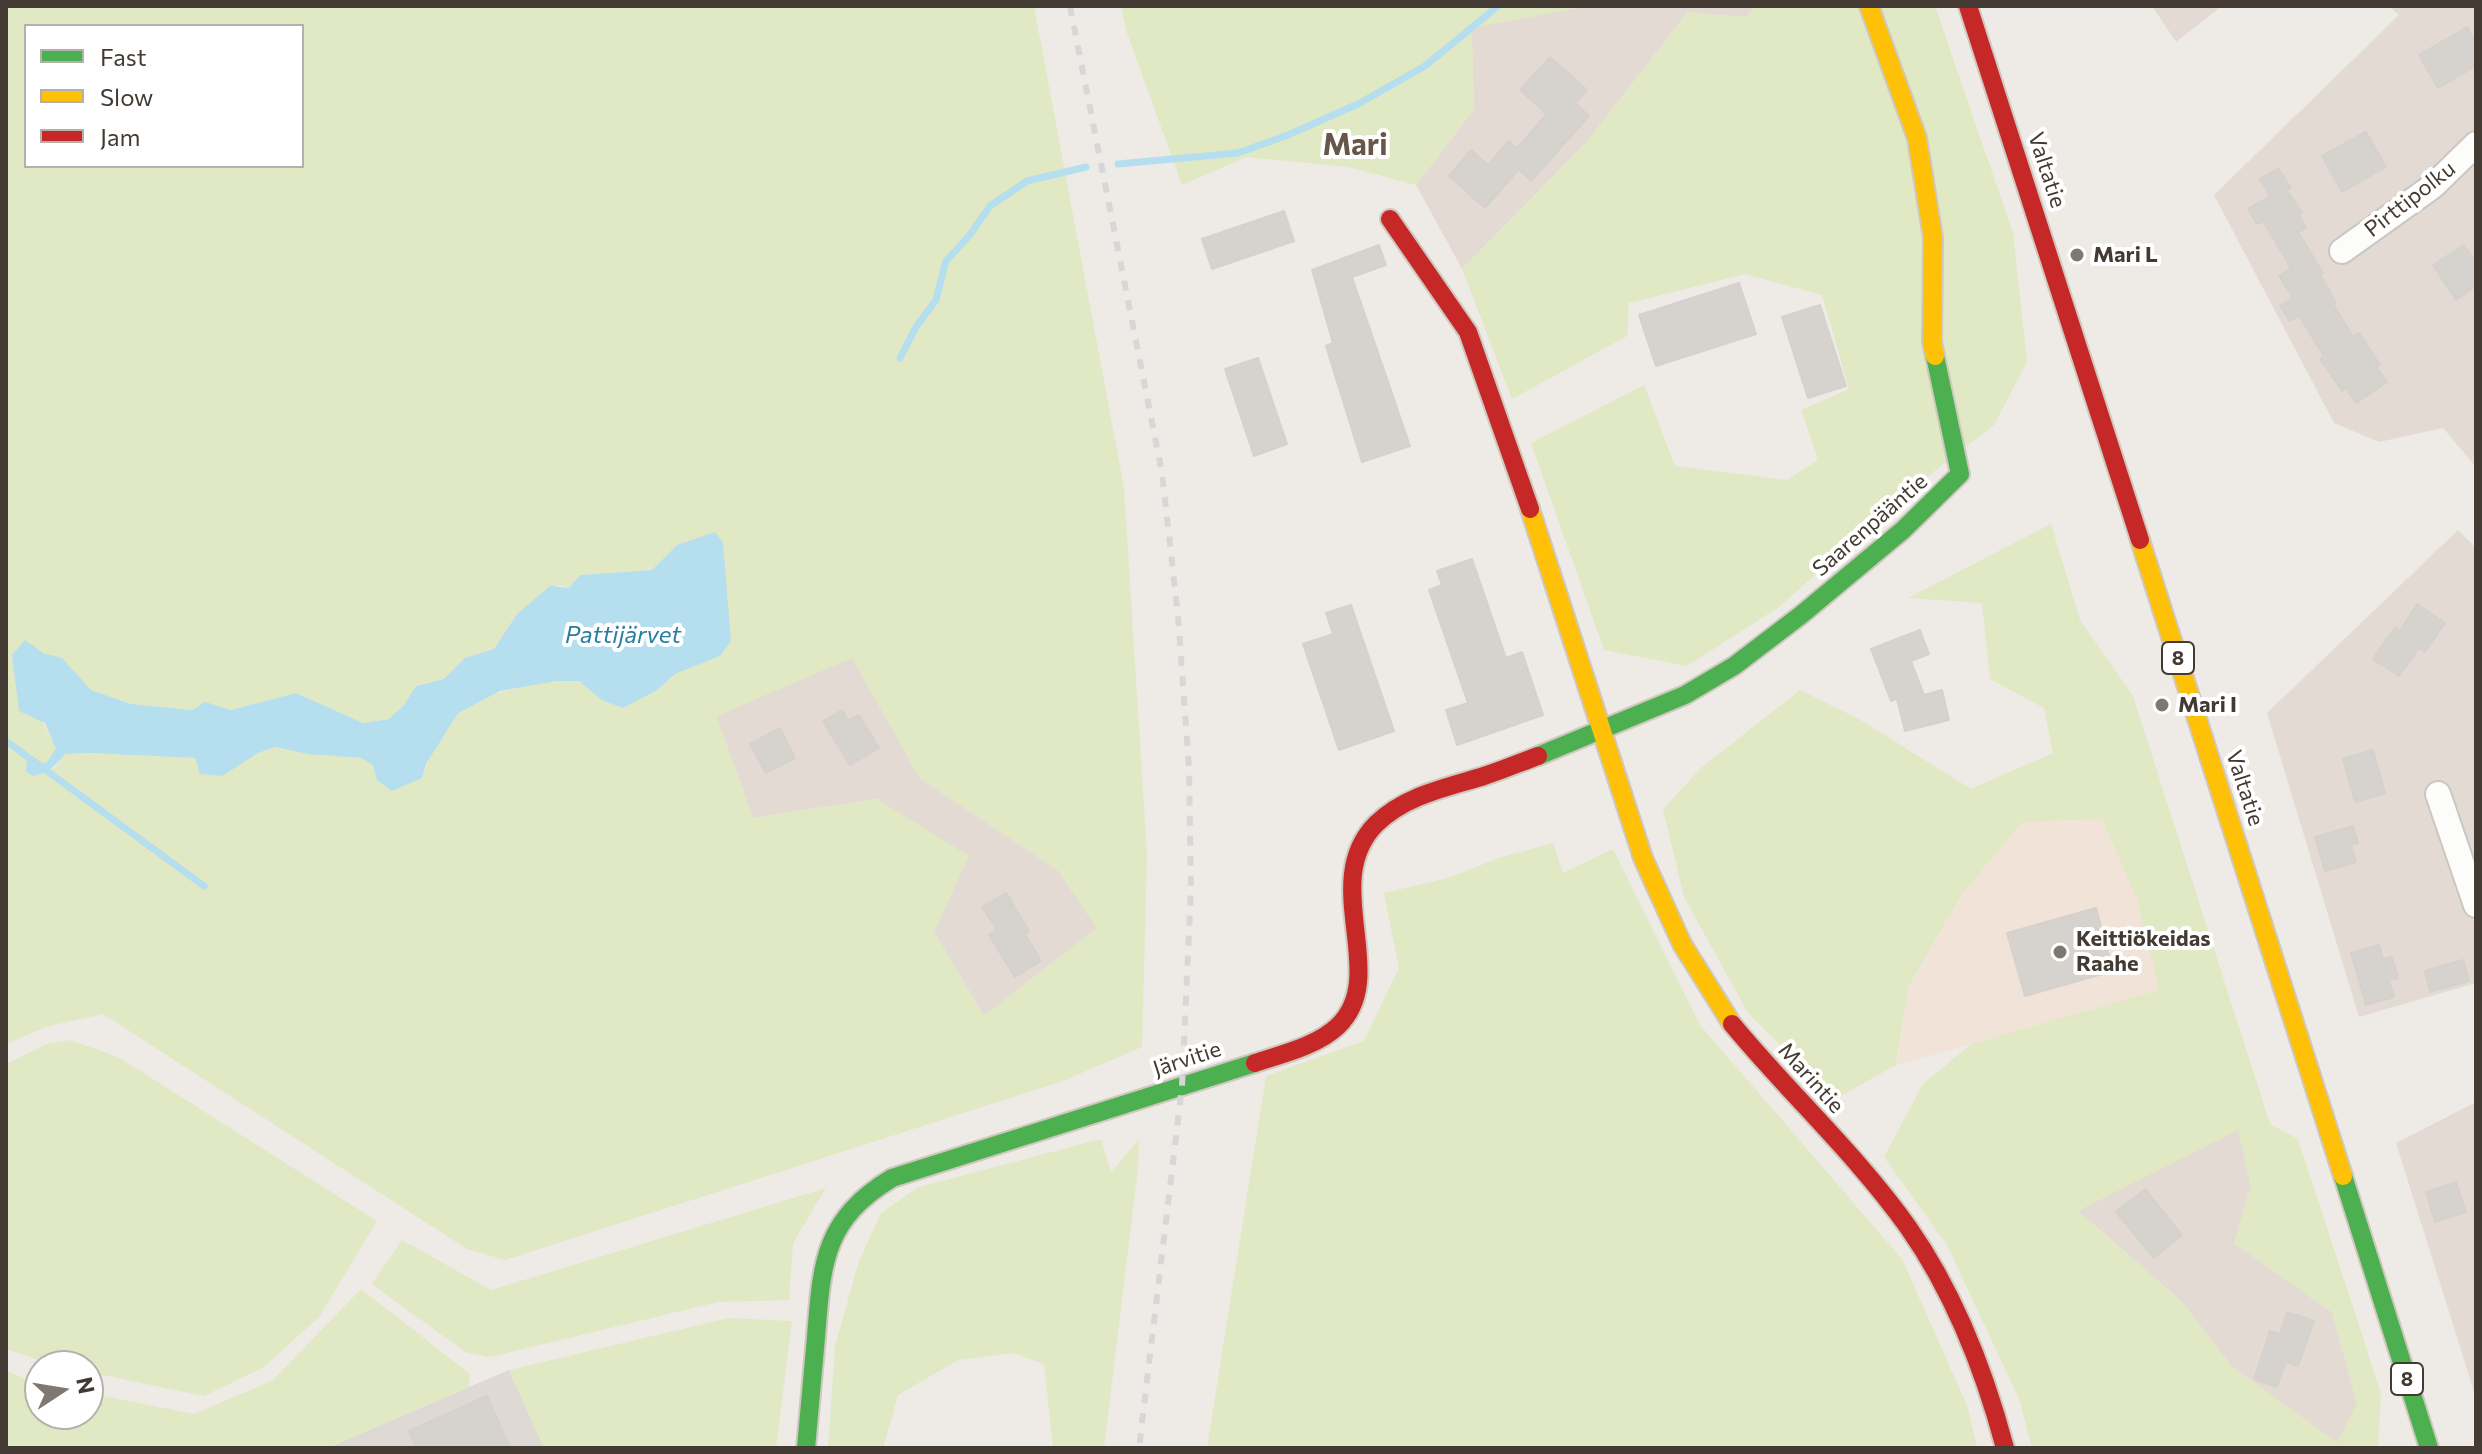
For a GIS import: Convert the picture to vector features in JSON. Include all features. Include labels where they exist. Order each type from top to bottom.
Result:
[{"type":"main road","name":"Saarenpääntie","points":[[1602,729],[1685,695],[1737,666],[1941,497],[1960,474],[1932,342],[1933,238],[1917,138],[1869,6]]},
{"type":"main road","name":"Valtatie","points":[[1968,6],[2429,1448]]},
{"type":"main road","name":"Marintie","points":[[1390,219],[1468,332],[1525,494],[1643,858],[1684,952],[1733,1025],[1900,1216],[1927,1256],[1950,1295],[1970,1339],[2005,1448]]},
{"type":"main road","name":"Järvitie","points":[[806,1448],[822,1267],[828,1246],[853,1207],[874,1188],[892,1178],[1223,1073],[1322,1038],[1351,1012],[1356,999],[1360,964],[1351,895],[1353,871],[1374,827],[1394,810],[1439,787],[1496,773],[1602,729]]},
{"type":"street","name":"Pirttipolku","points":[[2342,251],[2433,186],[2476,144]]},
{"type":"street","points":[[2438,794],[2476,905]]},
{"type":"shaded area","points":[[1579,6],[1756,6],[1746,17],[1687,13],[1586,143],[1462,269],[1416,185],[1474,109],[1471,28]]},
{"type":"shaded area","points":[[2152,6],[2222,6],[2176,42]]},
{"type":"shaded area","points":[[2389,6],[2476,6],[2476,467],[2443,428],[2379,442],[2334,423],[2214,195],[2399,15]]},
{"type":"shaded area","points":[[2458,530],[2476,548],[2476,983],[2359,1017],[2267,713]]},
{"type":"shaded area","points":[[852,657],[920,778],[1058,870],[1097,928],[984,1016],[934,932],[877,799],[753,818],[716,716]]},
{"type":"shaded area","points":[[2102,819],[2137,900],[2159,991],[1897,1065],[1909,987],[1961,896],[2022,822]]},
{"type":"shaded area","points":[[2476,1102],[2476,1398],[2396,1143]]},
{"type":"shaded area","points":[[2238,1129],[2251,1186],[2234,1243],[2332,1312],[2357,1403],[2337,1443],[2231,1366],[2182,1302],[2077,1210]]},
{"type":"shaded area","points":[[509,1370],[544,1448],[327,1448]]},
{"type":"green space","points":[[6,6],[1034,6],[1124,488],[1147,855],[1142,1047],[1063,1081],[505,1260],[467,1249],[103,1014],[45,1027],[6,1044]],"holes":[[[723,543],[720,656],[675,674],[657,690],[602,700],[584,684],[566,680],[498,693],[468,706],[453,718],[437,743],[422,778],[378,780],[373,765],[361,758],[308,754],[275,747],[258,753],[221,775],[195,758],[91,753],[65,754],[55,768],[26,772],[27,759],[32,765],[48,762],[57,749],[15,672],[12,655],[43,653],[62,659],[91,690],[131,704],[192,710],[205,703],[231,710],[296,693],[363,723],[389,719],[404,705],[416,686],[444,679],[465,658],[494,649],[517,614],[559,585],[569,588],[580,575],[652,570],[677,545]],[[852,658],[920,778],[1058,870],[1097,928],[984,1016],[934,932],[969,856],[877,799],[753,818],[716,716]]]},
{"type":"green space","points":[[1121,6],[1579,8],[1472,28],[1474,109],[1416,185],[1348,167],[1246,157],[1182,185],[1127,33]]},
{"type":"green space","points":[[1756,6],[1935,6],[2013,233],[2027,362],[1994,425],[1910,490],[1779,607],[1687,666],[1604,650],[1531,443],[1644,385],[1675,466],[1787,480],[1818,460],[1801,410],[1849,389],[1822,295],[1745,274],[1629,303],[1627,336],[1512,399],[1462,269],[1586,143],[1688,12],[1746,17]]},
{"type":"green space","points":[[2051,524],[2080,620],[2133,696],[2270,1124],[2298,1139],[2381,1393],[2378,1448],[2032,1448],[2020,1401],[1947,1245],[1884,1157],[1923,1084],[1971,1044],[2159,990],[2137,900],[2102,819],[2022,822],[1961,896],[1909,986],[1896,1065],[1835,1099],[1748,1013],[1684,897],[1663,809],[1701,768],[1800,690],[1859,719],[1971,789],[2053,753],[2044,708],[1990,679],[1982,603],[1908,598]],"holes":[[[2238,1130],[2251,1186],[2234,1243],[2332,1312],[2357,1403],[2337,1443],[2231,1366],[2182,1302],[2078,1211]]]},
{"type":"green space","points":[[1553,843],[1563,873],[1613,849],[1700,1025],[1902,1259],[1968,1408],[1977,1448],[1207,1448],[1266,1076],[1364,1041],[1399,968],[1384,893],[1448,878],[1499,858]]},
{"type":"green space","points":[[70,1040],[118,1057],[377,1221],[319,1317],[264,1367],[204,1396],[104,1375],[104,1350],[24,1350],[24,1355],[6,1349],[6,1064],[47,1044]]},
{"type":"green space","points":[[1101,1139],[1111,1172],[1139,1139],[1104,1448],[1053,1448],[1044,1364],[1013,1353],[958,1360],[898,1395],[883,1448],[828,1448],[835,1346],[859,1261],[881,1213],[919,1187]]},
{"type":"green space","points":[[826,1188],[793,1243],[789,1300],[718,1302],[490,1357],[465,1352],[372,1284],[402,1240],[491,1290]]},
{"type":"green space","points":[[361,1289],[470,1374],[468,1388],[327,1448],[6,1448],[6,1371],[24,1378],[24,1430],[104,1430],[104,1396],[194,1414],[272,1381]]},
{"type":"green space","points":[[729,1318],[792,1321],[776,1448],[544,1448],[509,1370]]},
{"type":"water","name":"Pattijärvet","points":[[715,532],[723,543],[731,641],[720,656],[675,674],[657,690],[623,708],[602,700],[579,681],[556,681],[500,691],[458,713],[426,764],[422,778],[392,791],[377,780],[373,765],[361,758],[308,754],[275,747],[258,753],[222,776],[200,774],[195,758],[91,753],[65,754],[43,773],[33,776],[26,772],[27,758],[33,765],[47,762],[56,749],[45,723],[19,711],[12,655],[25,640],[43,653],[62,658],[91,690],[131,704],[192,710],[205,702],[231,710],[296,693],[363,723],[389,719],[404,705],[416,686],[444,679],[465,658],[494,649],[517,614],[550,586],[569,588],[580,575],[652,570],[677,545]]},
{"type":"building","points":[[2467,27],[2476,43],[2476,66],[2438,88],[2419,55]]},
{"type":"building","points":[[1550,57],[1587,90],[1575,103],[1589,116],[1531,181],[1519,169],[1485,208],[1449,176],[1471,150],[1488,165],[1509,141],[1517,148],[1547,114],[1520,90]]},
{"type":"building","points":[[2366,132],[2386,167],[2342,192],[2322,156]]},
{"type":"building","points":[[2278,168],[2291,188],[2287,190],[2302,213],[2299,215],[2306,228],[2298,232],[2323,273],[2320,275],[2336,302],[2333,304],[2353,337],[2359,333],[2387,382],[2356,403],[2346,388],[2342,391],[2320,359],[2324,356],[2299,316],[2290,321],[2280,306],[2293,298],[2279,276],[2291,268],[2263,221],[2257,224],[2248,209],[2270,196],[2260,179]]},
{"type":"building","points":[[1284,211],[1294,241],[1212,269],[1202,239]]},
{"type":"building","points":[[1379,245],[1386,265],[1352,277],[1410,446],[1362,462],[1326,346],[1333,343],[1312,270]]},
{"type":"building","points":[[2464,245],[2476,263],[2476,286],[2456,300],[2433,265]]},
{"type":"building","points":[[1739,283],[1756,334],[1656,366],[1639,315]]},
{"type":"building","points":[[1820,305],[1846,386],[1808,398],[1782,317]]},
{"type":"building","points":[[1258,358],[1287,444],[1254,456],[1225,369]]},
{"type":"building","points":[[1472,559],[1506,658],[1522,652],[1543,715],[1457,745],[1446,710],[1468,703],[1429,590],[1442,585],[1437,571]]},
{"type":"building","points":[[2417,604],[2445,623],[2425,652],[2419,648],[2399,676],[2373,659],[2395,627],[2400,631]]},
{"type":"building","points":[[1351,605],[1394,731],[1339,750],[1303,644],[1333,634],[1326,613]]},
{"type":"building","points":[[1920,630],[1929,654],[1911,661],[1924,695],[1942,690],[1949,720],[1905,731],[1897,699],[1891,701],[1871,649]]},
{"type":"building","points":[[842,710],[848,721],[859,715],[879,748],[850,765],[823,721]]},
{"type":"building","points":[[780,728],[795,758],[766,773],[750,744]]},
{"type":"building","points":[[2373,750],[2385,793],[2355,802],[2343,759]]},
{"type":"building","points":[[2353,826],[2358,843],[2351,845],[2356,862],[2325,871],[2315,837]]},
{"type":"building","points":[[1006,893],[1029,931],[1025,934],[1041,961],[1015,977],[989,935],[997,930],[982,907]]},
{"type":"building","name":"Keittiökeidas Raahe","points":[[2096,908],[2113,971],[2025,996],[2007,933]]},
{"type":"building","points":[[2379,945],[2383,959],[2392,957],[2398,978],[2389,980],[2394,997],[2366,1005],[2351,953]]},
{"type":"building","points":[[2463,960],[2469,981],[2430,992],[2425,971]]},
{"type":"building","points":[[2456,1182],[2466,1212],[2435,1222],[2426,1192]]},
{"type":"building","points":[[2145,1189],[2182,1235],[2154,1258],[2116,1212]]},
{"type":"building","points":[[2287,1312],[2314,1321],[2298,1366],[2286,1362],[2277,1387],[2254,1379],[2270,1331],[2280,1334]]},
{"type":"building","points":[[487,1396],[510,1448],[416,1448],[409,1431]]},
{"type":"waterway","points":[[1118,164],[1238,153],[1288,135],[1360,103],[1425,66],[1498,6]]},
{"type":"waterway","points":[[900,358],[916,327],[936,300],[946,261],[990,206],[1027,181],[1086,167]]},
{"type":"waterway","points":[[6,741],[204,886]]},
{"type":"railway","points":[[1070,6],[1162,473],[1178,616],[1189,768],[1191,889],[1182,1086],[1139,1448]]},
{"type":"traffic: fast","points":[[1538,756],[1685,695],[1734,666],[1903,530],[1960,474],[1935,356]]},
{"type":"traffic: fast","points":[[806,1448],[824,1265],[839,1227],[869,1194],[892,1178],[1255,1063]]},
{"type":"traffic: fast","points":[[2343,1176],[2429,1448]]},
{"type":"traffic: slow","points":[[1869,6],[1917,138],[1933,238],[1932,342],[1935,356]]},
{"type":"traffic: slow","points":[[1530,509],[1643,858],[1682,944],[1732,1024]]},
{"type":"traffic: slow","points":[[2140,540],[2343,1176]]},
{"type":"traffic: jam","points":[[1968,6],[2140,540]]},
{"type":"traffic: jam","points":[[1390,219],[1468,332],[1530,509]]},
{"type":"traffic: jam","points":[[1255,1063],[1320,1039],[1338,1026],[1352,1005],[1358,981],[1353,873],[1360,848],[1376,824],[1399,806],[1426,794],[1538,756]]},
{"type":"traffic: jam","points":[[1732,1024],[1867,1174],[1925,1252],[1966,1333],[1988,1390],[2005,1448]]},
{"type":"place","name":"Mari L","points":[[2077,255]]},
{"type":"place","name":"Mari I","points":[[2162,705]]},
{"type":"place","name":"Keittiökeidas Raahe","points":[[2060,952]]},
{"type":"district","name":"Mari","points":[[1355,145]]}]
